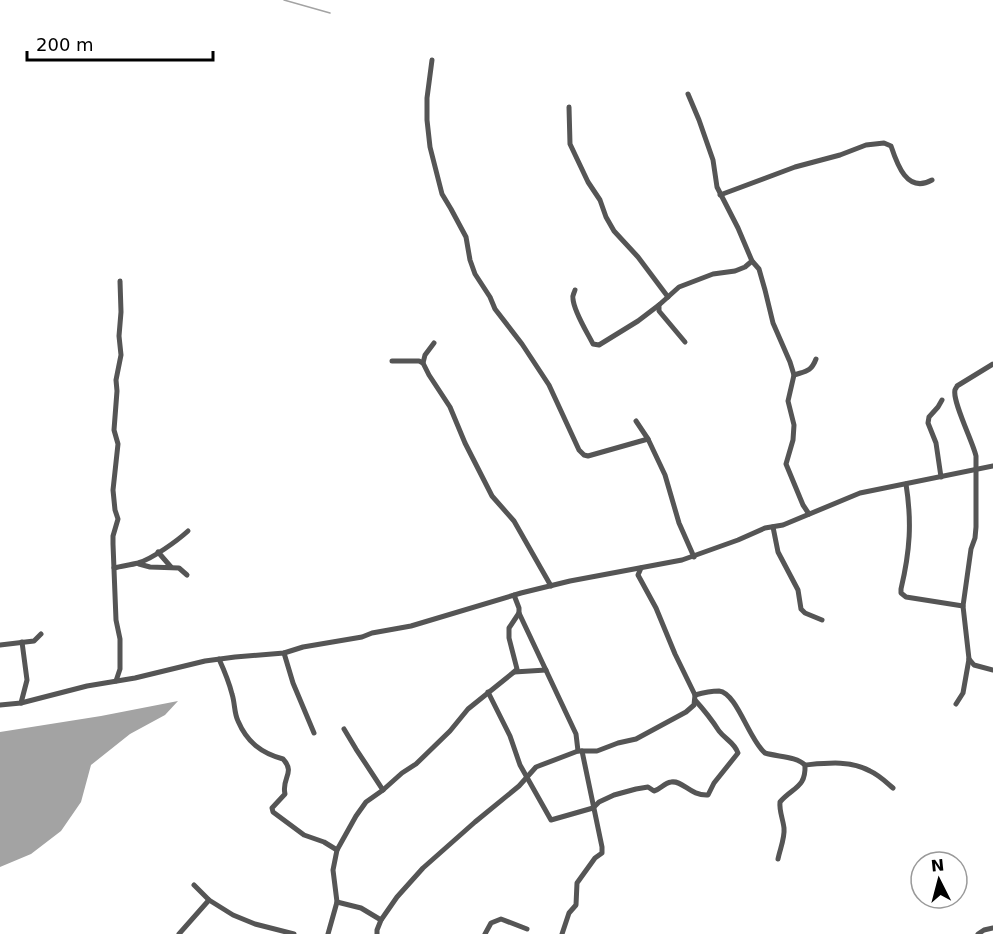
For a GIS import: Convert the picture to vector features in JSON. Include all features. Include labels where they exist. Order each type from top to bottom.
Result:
[{"type":"street","points":[[432,60],[427,98],[430,147],[442,194],[466,237],[475,274],[495,309],[549,385],[579,450],[584,455],[648,439]]},
{"type":"street","points":[[688,94],[713,160],[720,195],[752,261],[759,269],[773,323],[794,375],[788,401],[794,425],[793,440],[786,464],[809,514]]},
{"type":"street","points":[[569,106],[570,144],[588,182],[600,200],[606,217],[614,231],[638,257],[668,297]]},
{"type":"street","points":[[720,195],[795,167],[874,143],[891,146],[900,170],[906,177],[917,184],[925,184],[932,180]]},
{"type":"street","points":[[575,290],[573,301],[595,346],[638,321],[679,287],[713,274],[735,271],[746,267],[752,261]]},
{"type":"street","points":[[116,681],[120,669],[120,639],[116,620],[113,536],[118,519],[112,490],[118,444],[114,429],[116,380],[121,355],[120,281]]},
{"type":"street","points":[[659,305],[659,311],[685,342]]},
{"type":"street","points":[[434,343],[425,355],[423,363],[450,407],[492,496],[514,521],[550,586]]},
{"type":"street","points":[[794,375],[810,370],[816,359]]},
{"type":"street","points":[[392,361],[423,363]]},
{"type":"street","points":[[956,704],[963,693],[969,659],[963,606],[970,549],[975,538],[976,527],[976,456],[954,394],[957,386],[993,364]]},
{"type":"street","points":[[940,477],[936,443],[928,423],[929,417],[942,400]]},
{"type":"street","points":[[636,421],[648,439],[665,475],[679,523],[694,556]]},
{"type":"street","points":[[0,705],[21,703],[87,686],[219,659],[284,653],[317,644],[414,626],[514,595],[570,581],[676,562],[760,530],[783,525],[854,495],[993,466]]},
{"type":"street","points":[[906,483],[910,528],[908,558],[901,593],[906,597],[963,606]]},
{"type":"street","points":[[773,527],[778,552],[798,590],[801,609],[822,620]]},
{"type":"street","points":[[114,568],[147,559],[188,531]]},
{"type":"street","points":[[158,552],[171,567]]},
{"type":"street","points":[[138,563],[150,567],[179,568],[187,575]]},
{"type":"street","points":[[488,692],[510,736],[520,765],[551,820],[593,808],[599,802],[614,795],[642,787],[648,787],[654,791],[663,784],[672,782],[700,795],[708,795],[714,783],[738,753],[734,744],[719,731],[695,698],[656,608],[638,575],[641,568]]},
{"type":"street","points":[[514,595],[519,613],[576,734],[602,847],[602,853],[595,858],[577,883],[576,905],[569,914],[562,934]]},
{"type":"street","points":[[328,934],[337,902],[333,870],[338,850],[357,816],[366,802],[402,772],[416,764],[450,731],[468,709],[517,669],[511,649],[509,628],[519,613]]},
{"type":"street","points":[[0,645],[34,641],[41,634]]},
{"type":"street","points":[[21,703],[27,680],[22,642]]},
{"type":"street","points":[[284,653],[293,683],[314,733]]},
{"type":"street","points":[[219,659],[231,690],[238,722],[255,746],[269,755],[283,759],[288,767],[289,771],[283,789],[285,794],[272,808],[273,812],[304,835],[338,850]]},
{"type":"street","points":[[969,659],[974,665],[993,670]]},
{"type":"street","points":[[514,672],[546,670]]},
{"type":"street","points":[[695,698],[718,691],[723,692],[735,704],[761,750],[804,762],[805,777],[780,802],[784,836],[778,859]]},
{"type":"street","points":[[377,934],[381,920],[397,897],[423,868],[519,786],[536,767],[580,751],[597,751],[636,739],[686,712],[694,705],[695,698]]},
{"type":"street","points":[[344,729],[383,790]]},
{"type":"street","points":[[805,765],[837,763],[859,766],[872,772],[893,788]]},
{"type":"street","points":[[194,885],[210,900],[233,915],[255,924],[294,934]]},
{"type":"street","points":[[179,934],[210,900]]},
{"type":"street","points":[[337,902],[361,908],[381,920]]},
{"type":"street","points":[[485,934],[491,923],[501,919],[527,929]]},
{"type":"street","points":[[978,934],[993,928]]},
{"type":"shaded area","points":[[178,701],[165,715],[130,734],[91,765],[81,802],[61,831],[31,854],[0,867],[0,732]]},
{"type":"waterway","points":[[284,0],[330,13]]}]
